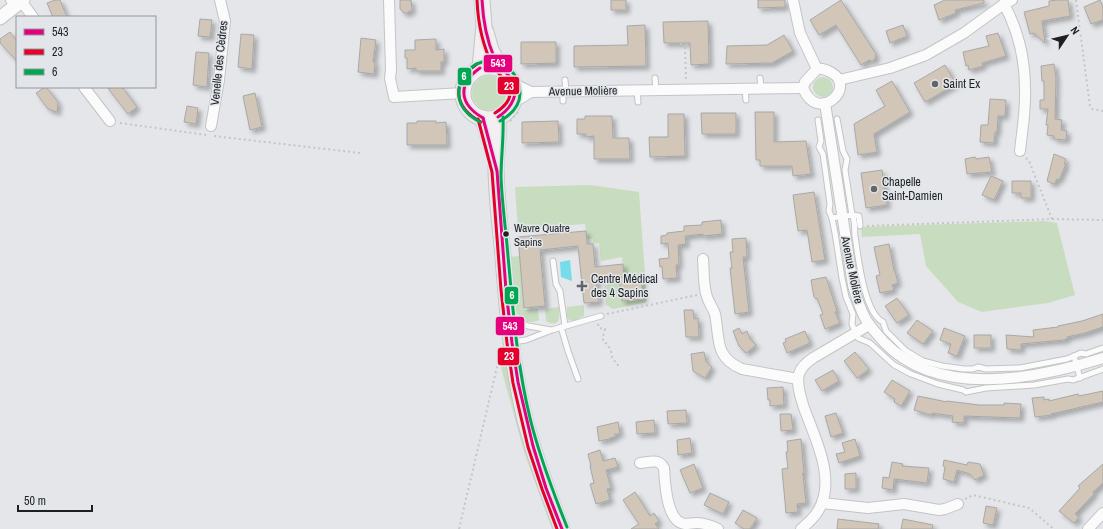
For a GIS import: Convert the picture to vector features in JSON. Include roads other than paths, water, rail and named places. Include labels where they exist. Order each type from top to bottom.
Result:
[{"type":"main road","points":[[480,68],[484,25],[482,0]]},
{"type":"main road","points":[[484,25],[491,50],[502,70],[514,84],[515,97],[513,103],[504,114],[491,117],[472,112],[465,101],[464,93],[466,81],[480,68],[488,67],[502,70]]},
{"type":"main road","points":[[491,117],[499,136],[496,166],[508,318],[506,345],[517,379],[525,419],[549,497],[562,529]]},
{"type":"street","points":[[0,18],[18,0],[31,16]]},
{"type":"street","name":"Venelle des Cèdres","points":[[211,126],[224,36],[225,21],[220,0]]},
{"type":"street","points":[[389,0],[390,78],[394,97],[464,93]]},
{"type":"street","points":[[793,0],[800,33],[816,69]]},
{"type":"street","points":[[839,80],[890,68],[926,55],[964,33],[1008,2],[1024,66],[1025,91],[1020,151]]},
{"type":"street","points":[[816,69],[829,71],[839,80],[840,88],[838,94],[834,99],[825,103],[812,100],[803,88],[805,82],[816,69]]},
{"type":"street","name":"Avenue Molière","points":[[514,84],[531,92],[564,95],[637,90],[745,88],[761,83],[803,88]]},
{"type":"street","points":[[85,88],[110,121]]},
{"type":"street","name":"Avenue Molière","points":[[513,103],[531,92]]},
{"type":"street","name":"Avenue Molière","points":[[825,103],[853,284],[860,307],[874,322],[890,348],[914,365],[938,374],[953,378],[973,379],[1026,376],[1076,361],[1103,358]]},
{"type":"street","points":[[703,259],[706,293],[715,315],[718,343],[721,352],[727,360],[746,370],[798,379]]},
{"type":"street","points":[[801,529],[815,515],[822,503],[825,491],[826,473],[800,393],[798,379],[802,368],[810,360],[874,322]]},
{"type":"street","points":[[640,463],[657,461],[662,464],[664,468],[667,498],[674,517],[678,522],[685,524],[704,523],[718,529]]},
{"type":"street","points":[[822,503],[868,508],[904,504],[938,510],[958,504]]},
{"type":"street","points":[[1088,529],[1103,513]]},
{"type":"lane","points":[[655,78],[656,90]]},
{"type":"lane","points":[[564,95],[565,80]]},
{"type":"lane","points":[[745,88],[746,100]]},
{"type":"lane","points":[[637,90],[638,102]]},
{"type":"lane","points":[[818,120],[821,141],[819,147],[833,152],[837,119]]},
{"type":"lane","points":[[860,226],[859,216],[842,217],[842,278],[846,297],[853,314],[852,324],[858,338],[870,343],[894,365],[911,374],[966,392],[974,390],[1021,387],[1068,379],[1073,380],[1103,369]]},
{"type":"lane","points":[[553,260],[556,284],[560,291],[563,327],[568,351],[578,379]]},
{"type":"lane","points":[[506,345],[526,340],[552,330],[598,316]]},
{"type":"lane","points":[[508,318],[528,326],[552,330]]},
{"type":"lane","points":[[874,322],[883,322],[886,331],[906,351],[923,360],[942,366],[973,369],[978,367],[986,369],[1020,368],[1076,361],[1103,348]]},
{"type":"lane","points":[[1076,361],[1080,378]]},
{"type":"lane","points":[[973,369],[974,390]]},
{"type":"water","points":[[570,260],[572,281],[561,277],[560,262]]},
{"type":"place","name":"Saint Ex","points":[[935,84]]},
{"type":"place","name":"Chapelle Saint-Damien","points":[[874,189]]},
{"type":"place","name":"Wavre Quatre Sapins","points":[[506,234]]},
{"type":"place","name":"Centre Médical des 4 Sapins","points":[[582,286]]}]
